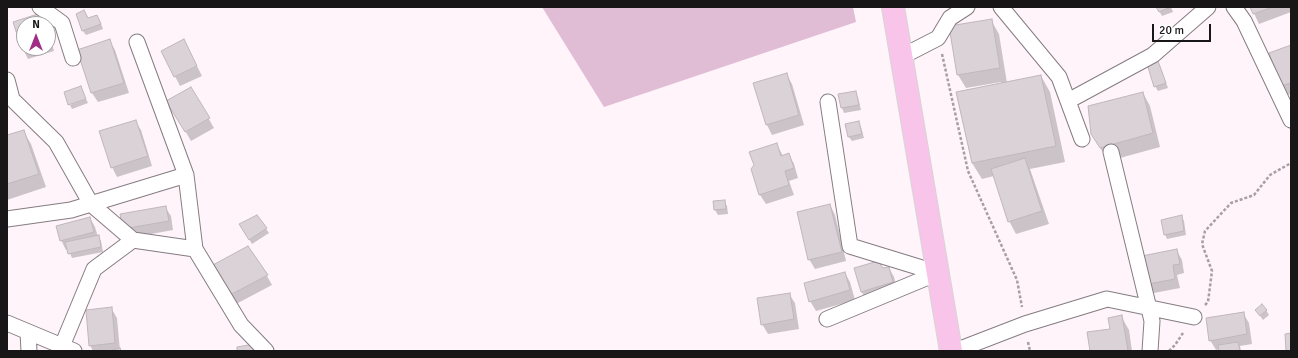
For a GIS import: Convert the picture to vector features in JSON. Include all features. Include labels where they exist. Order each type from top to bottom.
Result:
[{"type":"main road","points":[[893,7],[951,351]]},
{"type":"street","points":[[40,7],[62,23],[73,58]]},
{"type":"street","points":[[901,57],[938,38],[950,18],[967,7]]},
{"type":"street","points":[[1001,7],[1059,77],[1082,139]]},
{"type":"street","points":[[1068,101],[1153,55],[1208,7]]},
{"type":"street","points":[[1234,7],[1244,21],[1291,120]]},
{"type":"street","points":[[137,42],[186,175],[195,249],[241,325],[266,351]]},
{"type":"street","points":[[7,80],[12,98],[56,142],[91,204],[133,240],[195,249]]},
{"type":"street","points":[[828,102],[850,246],[938,273]]},
{"type":"street","points":[[1111,152],[1152,321],[1150,351]]},
{"type":"street","points":[[7,219],[71,210],[186,175]]},
{"type":"street","points":[[7,323],[68,348],[94,269],[133,240]]},
{"type":"street","points":[[827,318],[938,273]]},
{"type":"street","points":[[955,351],[1025,324],[1107,299],[1194,317]]},
{"type":"street","points":[[28,332],[29,351]]},
{"type":"path","points":[[938,38],[968,171],[1017,280],[1030,351]]},
{"type":"path","points":[[1169,351],[1175,345],[1194,317],[1208,302],[1212,272],[1202,244],[1205,231],[1231,203],[1254,195],[1270,175],[1291,163]]},
{"type":"shaded area","points":[[542,7],[853,7],[856,22],[604,107]]},
{"type":"building","points":[[1156,7],[1171,7],[1159,12]]},
{"type":"building","points":[[1250,7],[1273,7],[1253,14]]},
{"type":"building","points":[[84,10],[88,18],[97,15],[101,24],[82,31],[76,14]]},
{"type":"building","points":[[41,13],[42,16],[32,16]]},
{"type":"building","points":[[992,19],[1000,68],[957,75],[949,26]]},
{"type":"building","points":[[16,21],[16,31],[13,22]]},
{"type":"building","points":[[110,39],[124,83],[91,93],[77,50]]},
{"type":"building","points":[[184,39],[197,66],[174,77],[161,51]]},
{"type":"building","points":[[1291,45],[1291,83],[1281,86],[1269,53]]},
{"type":"building","points":[[1158,61],[1166,83],[1154,87],[1147,64]]},
{"type":"building","points":[[787,73],[799,115],[766,125],[753,83]]},
{"type":"building","points":[[1041,75],[1056,146],[972,163],[956,92]]},
{"type":"building","points":[[81,86],[86,99],[68,105],[64,92]]},
{"type":"building","points":[[191,87],[210,118],[185,132],[166,101]]},
{"type":"building","points":[[856,91],[859,105],[841,108],[838,94]]},
{"type":"building","points":[[1143,92],[1153,133],[1100,148],[1091,134],[1088,106]]},
{"type":"building","points":[[136,120],[148,156],[111,168],[99,131]]},
{"type":"building","points":[[859,121],[862,134],[848,137],[845,124]]},
{"type":"building","points":[[24,130],[39,174],[7,184],[7,135]]},
{"type":"building","points":[[777,143],[781,156],[789,153],[794,168],[785,171],[789,185],[759,195],[751,169],[754,165],[749,152]]},
{"type":"building","points":[[1025,158],[1042,211],[1008,222],[991,169]]},
{"type":"building","points":[[725,200],[726,209],[714,210],[713,201]]},
{"type":"building","points":[[830,204],[842,252],[808,260],[797,212]]},
{"type":"building","points":[[166,206],[169,221],[123,229],[120,214]]},
{"type":"building","points":[[257,215],[267,228],[249,240],[239,224]]},
{"type":"building","points":[[1182,215],[1184,231],[1164,235],[1161,220]]},
{"type":"building","points":[[90,217],[94,232],[60,241],[56,226]]},
{"type":"building","points":[[99,235],[101,247],[68,254],[65,242]]},
{"type":"building","points":[[248,246],[268,275],[230,295],[211,266]]},
{"type":"building","points":[[1177,249],[1180,264],[1173,265],[1175,279],[1148,284],[1142,256]]},
{"type":"building","points":[[878,261],[883,268],[889,267],[893,282],[861,292],[854,268]]},
{"type":"building","points":[[845,272],[850,290],[809,302],[804,283]]},
{"type":"building","points":[[790,293],[794,319],[761,325],[757,298]]},
{"type":"building","points":[[1262,304],[1267,310],[1260,316],[1255,310]]},
{"type":"building","points":[[112,307],[115,343],[89,346],[86,310]]},
{"type":"building","points":[[1244,312],[1247,334],[1209,341],[1206,318]]},
{"type":"building","points":[[1122,315],[1128,351],[1090,351],[1087,332],[1110,329],[1108,318]]},
{"type":"building","points":[[1291,333],[1291,351],[1286,351],[1285,334]]},
{"type":"building","points":[[1238,342],[1240,351],[1219,351],[1218,345]]},
{"type":"building","points":[[254,344],[255,351],[237,351],[237,347]]},
{"type":"building","points":[[120,348],[121,351],[109,351]]}]
